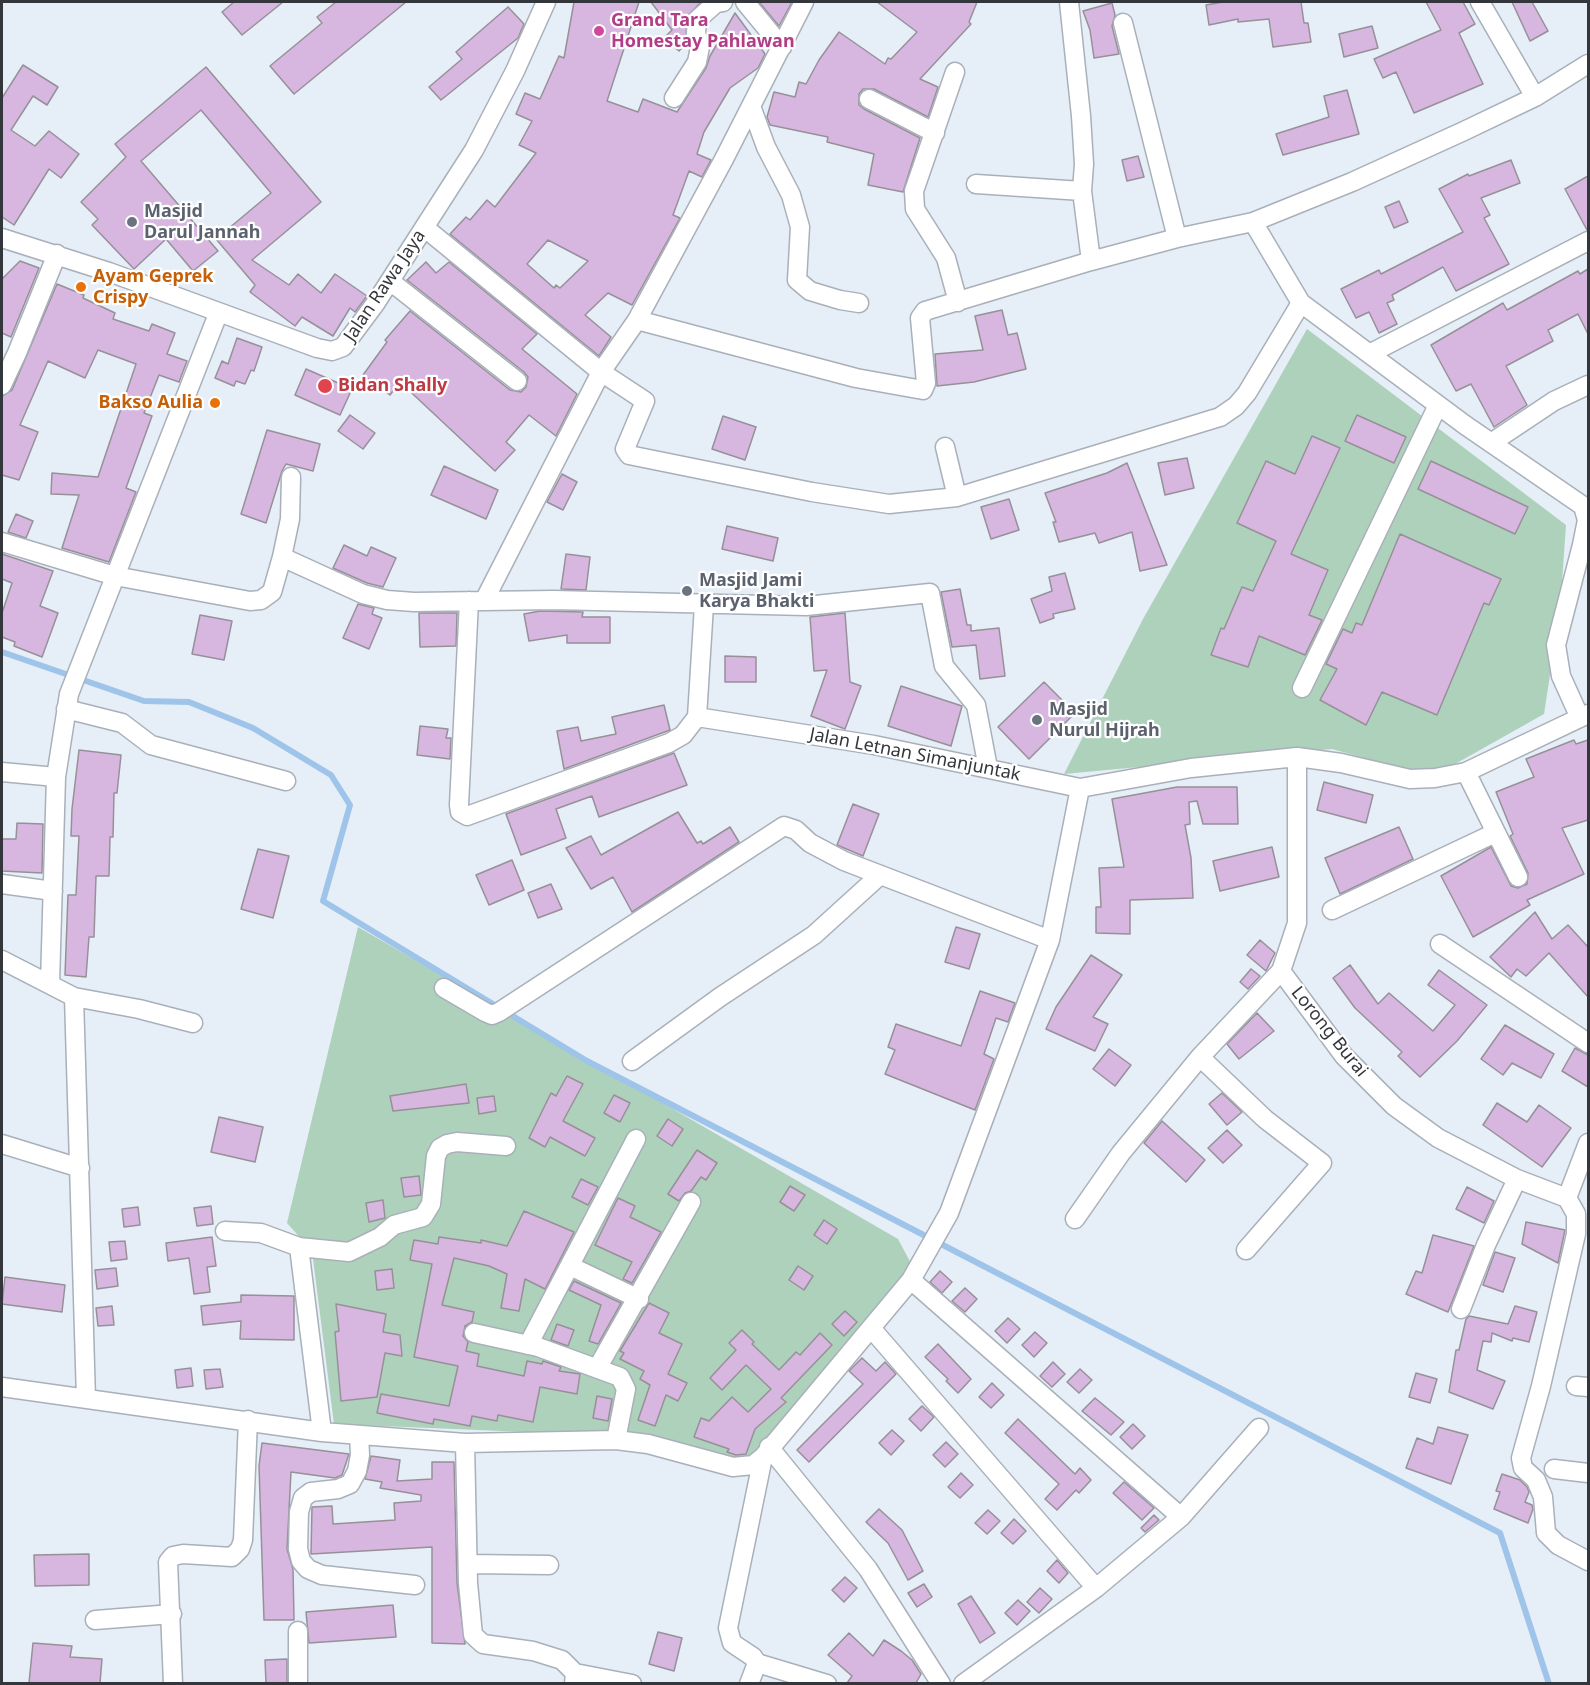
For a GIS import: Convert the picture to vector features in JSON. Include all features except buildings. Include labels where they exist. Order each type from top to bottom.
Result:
[{"type":"street","name":"Jalan Rawa Jaya","points":[[2,238],[57,254],[218,314],[332,351],[343,347],[425,228],[484,130],[515,71],[546,2]]},
{"type":"street","points":[[674,98],[698,62],[700,47],[696,33],[697,20],[716,3],[723,2]]},
{"type":"street","points":[[745,2],[782,47]]},
{"type":"street","points":[[704,605],[697,717],[683,735],[669,743],[486,811],[469,816],[462,814],[459,805],[477,601],[601,372],[637,320],[804,2]]},
{"type":"street","points":[[1069,2],[1081,116],[1084,164],[1082,191],[1091,261]]},
{"type":"street","points":[[1480,2],[1535,97]]},
{"type":"street","points":[[1123,22],[1177,238]]},
{"type":"street","points":[[637,320],[856,378],[921,391],[925,388],[926,382],[920,318],[925,311],[1091,261],[1177,238],[1253,222],[1352,182],[1535,97],[1588,64]]},
{"type":"street","points":[[955,72],[914,190],[915,209],[946,258],[958,302]]},
{"type":"street","points":[[869,99],[935,133]]},
{"type":"street","points":[[751,106],[766,147],[791,195],[800,227],[797,280],[810,291],[859,303]]},
{"type":"street","points":[[976,184],[1082,191]]},
{"type":"street","points":[[1253,222],[1301,303],[1438,405],[1583,506],[1588,520],[1556,645],[1561,676],[1584,716]]},
{"type":"street","points":[[425,228],[601,372],[645,400],[625,449],[632,456],[812,492],[890,504],[957,497],[1221,417],[1236,406],[1247,393],[1301,303]]},
{"type":"street","points":[[1371,353],[1588,241]]},
{"type":"street","points":[[2,385],[57,254]]},
{"type":"street","points":[[390,281],[517,381]]},
{"type":"street","points":[[50,983],[56,777],[67,701],[82,656],[116,576],[218,314]]},
{"type":"street","points":[[1491,443],[1554,401],[1588,385]]},
{"type":"street","points":[[1302,688],[1438,405]]},
{"type":"street","points":[[945,447],[957,497]]},
{"type":"street","points":[[2,542],[116,576],[250,601],[261,600],[272,592],[282,557],[290,519],[291,477]]},
{"type":"street","points":[[282,557],[363,594],[387,600],[553,600],[806,606],[930,593],[944,666],[976,705],[988,768]]},
{"type":"street","points":[[67,701],[122,723],[152,745],[286,782]]},
{"type":"street","name":"Jalan Letnan Simanjuntak","points":[[697,717],[863,743],[1080,788],[1191,768],[1297,757],[1341,763],[1410,779],[1466,772],[1584,716]]},
{"type":"street","name":"Lorong Burai","points":[[1297,757],[1297,923],[1281,971],[1344,1056],[1394,1106],[1438,1138],[1517,1179],[1567,1198]]},
{"type":"street","points":[[2,772],[56,777]]},
{"type":"street","points":[[1466,772],[1518,877]]},
{"type":"street","points":[[2,1387],[322,1432],[465,1443],[616,1440],[648,1444],[733,1467],[753,1464],[766,1452],[911,1280],[940,1230],[995,1093],[1050,940],[1080,788]]},
{"type":"street","points":[[444,988],[492,1015],[784,826],[796,830],[825,852],[879,876],[1050,940]]},
{"type":"street","points":[[1332,910],[1495,833]]},
{"type":"street","points":[[632,1061],[720,997],[814,935],[879,876]]},
{"type":"street","points":[[2,884],[53,891]]},
{"type":"street","points":[[1440,944],[1588,1043]]},
{"type":"street","points":[[2,960],[74,997],[139,1009],[193,1023]]},
{"type":"street","points":[[1076,1220],[1121,1153],[1200,1057],[1281,971]]},
{"type":"street","points":[[74,997],[86,1399]]},
{"type":"street","points":[[1200,1057],[1265,1119],[1322,1163],[1246,1250]]},
{"type":"street","points":[[528,1345],[636,1139]]},
{"type":"street","points":[[225,1232],[261,1233],[299,1247],[349,1252],[380,1237],[393,1225],[423,1217],[431,1204],[435,1156],[440,1148],[457,1142],[506,1146]]},
{"type":"street","points":[[1588,1143],[1567,1198],[1576,1214],[1576,1234],[1541,1386],[1521,1458],[1523,1468],[1536,1480],[1543,1497],[1546,1533],[1558,1545],[1588,1561]]},
{"type":"street","points":[[2,1144],[80,1168]]},
{"type":"street","points":[[1461,1309],[1486,1245],[1517,1179]]},
{"type":"street","points":[[598,1368],[639,1299],[691,1202]]},
{"type":"street","points":[[299,1247],[322,1432]]},
{"type":"street","points":[[570,1266],[639,1299]]},
{"type":"street","points":[[911,1280],[1181,1517]]},
{"type":"street","points":[[871,1328],[1096,1588]]},
{"type":"street","points":[[474,1333],[528,1345],[620,1377],[625,1383],[625,1397],[616,1440]]},
{"type":"street","points":[[173,1683],[172,1614],[167,1569],[173,1556],[183,1554],[232,1557],[240,1549],[243,1540],[248,1420]]},
{"type":"street","points":[[963,1683],[1096,1588],[1181,1517],[1259,1428]]},
{"type":"street","points":[[359,1435],[358,1463],[350,1484],[338,1489],[311,1492],[303,1498],[299,1512],[298,1549],[301,1561],[308,1569],[322,1575],[415,1585]]},
{"type":"street","points":[[465,1443],[468,1564],[473,1635],[483,1644],[552,1656],[562,1660],[574,1678],[632,1683]]},
{"type":"street","points":[[749,1683],[756,1663],[753,1657],[732,1643],[728,1628],[766,1452]]},
{"type":"street","points":[[766,1452],[868,1569],[894,1607],[915,1646],[941,1683]]},
{"type":"street","points":[[1554,1468],[1588,1473]]},
{"type":"street","points":[[468,1564],[549,1565]]},
{"type":"street","points":[[95,1620],[172,1614]]},
{"type":"street","points":[[297,1683],[298,1631]]},
{"type":"street","points":[[756,1663],[827,1683]]},
{"type":"green space","points":[[1307,329],[1566,525],[1560,610],[1544,714],[1432,777],[1332,749],[1064,774],[1143,619]]},
{"type":"green space","points":[[358,927],[898,1239],[915,1271],[747,1465],[622,1436],[334,1424],[312,1251],[287,1223]]},
{"type":"waterway","points":[[2,652],[144,701],[189,702],[253,728],[331,775],[350,805],[323,901],[587,1061],[1500,1533],[1549,1684]]},
{"type":"place","name":"Grand Tara Homestay Pahlawan","points":[[599,31]]},
{"type":"place","name":"Masjid Darul Jannah","points":[[132,222]]},
{"type":"place","name":"Ayam Geprek Crispy","points":[[81,287]]},
{"type":"place","name":"Bidan Shally","points":[[325,386]]},
{"type":"place","name":"Bakso Aulia","points":[[215,403]]},
{"type":"place","name":"Masjid Jami Karya Bhakti","points":[[687,591]]},
{"type":"place","name":"Masjid Nurul Hijrah","points":[[1037,720]]}]
